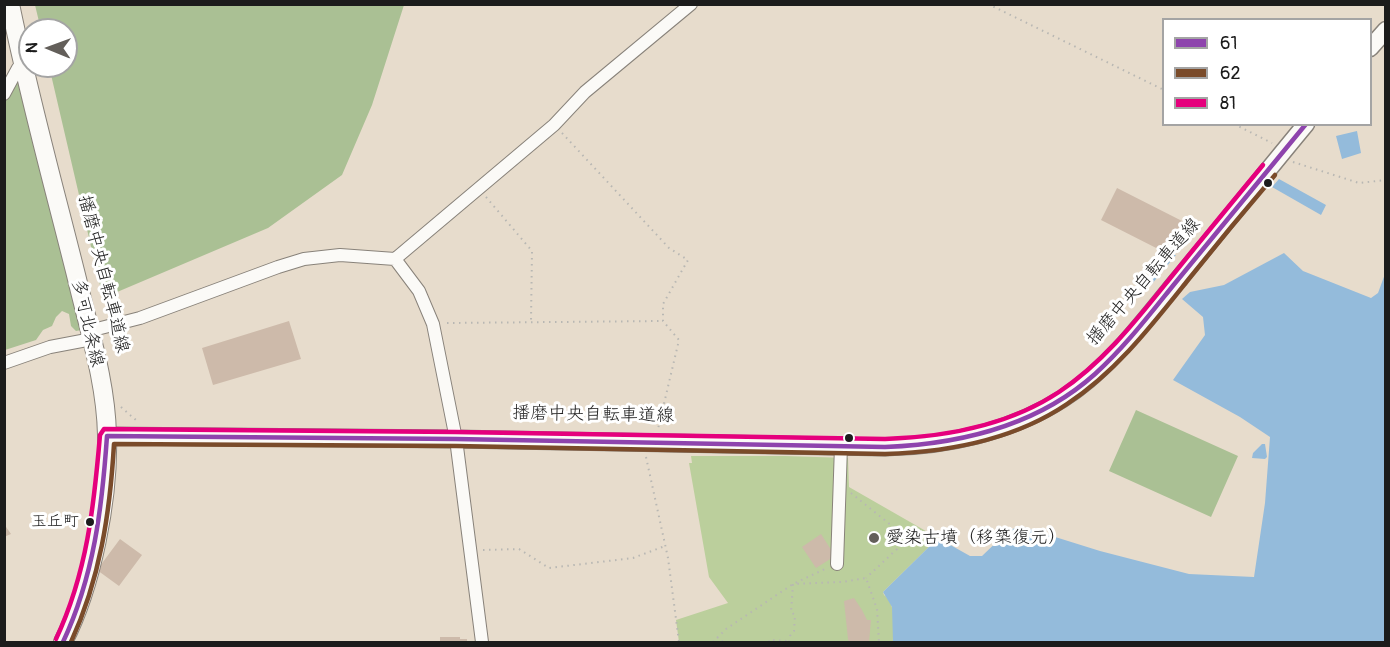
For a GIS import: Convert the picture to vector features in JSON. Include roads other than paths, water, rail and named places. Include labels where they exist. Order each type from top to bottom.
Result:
[{"type":"main road","name":"多可北条線","points":[[10,4],[18,43]]},
{"type":"main road","name":"多可北条線","points":[[26,78],[91,335],[102,385],[107,436],[102,507],[95,549],[82,595],[63,642]]},
{"type":"street","points":[[4,363],[91,335],[304,259],[340,255],[396,259],[554,125],[585,92],[691,4]]},
{"type":"street","points":[[1372,47],[1386,30]]},
{"type":"street","points":[[4,94],[18,68]]},
{"type":"street","points":[[107,436],[456,439],[654,435],[841,446],[910,447],[951,441],[993,430],[1037,413],[1085,382],[1121,347],[1304,126]]},
{"type":"street","points":[[396,259],[419,291],[433,324],[456,439],[482,642]]},
{"type":"street","points":[[837,564],[841,446]]},
{"type":"water","points":[[1357,131],[1361,153],[1342,159],[1336,136]]},
{"type":"water","points":[[1279,179],[1326,205],[1321,215],[1272,187]]},
{"type":"water","points":[[1284,253],[1303,271],[1371,298],[1378,293],[1385,274],[1385,642],[893,642],[892,607],[883,592],[938,538],[970,556],[982,556],[1008,531],[1020,526],[1100,551],[1189,574],[1254,577],[1265,503],[1270,437],[1240,417],[1173,380],[1205,335],[1203,317],[1182,299],[1190,292],[1224,285]]},
{"type":"water","points":[[1172,255],[1176,255],[1151,285],[1147,283],[1163,262]]},
{"type":"water","points":[[1265,444],[1267,457],[1265,459],[1252,458],[1253,453]]},
{"type":"place","name":"玉丘町","points":[[90,522]]},
{"type":"place","name":"愛染古墳（移築復元）","points":[[874,538]]}]
